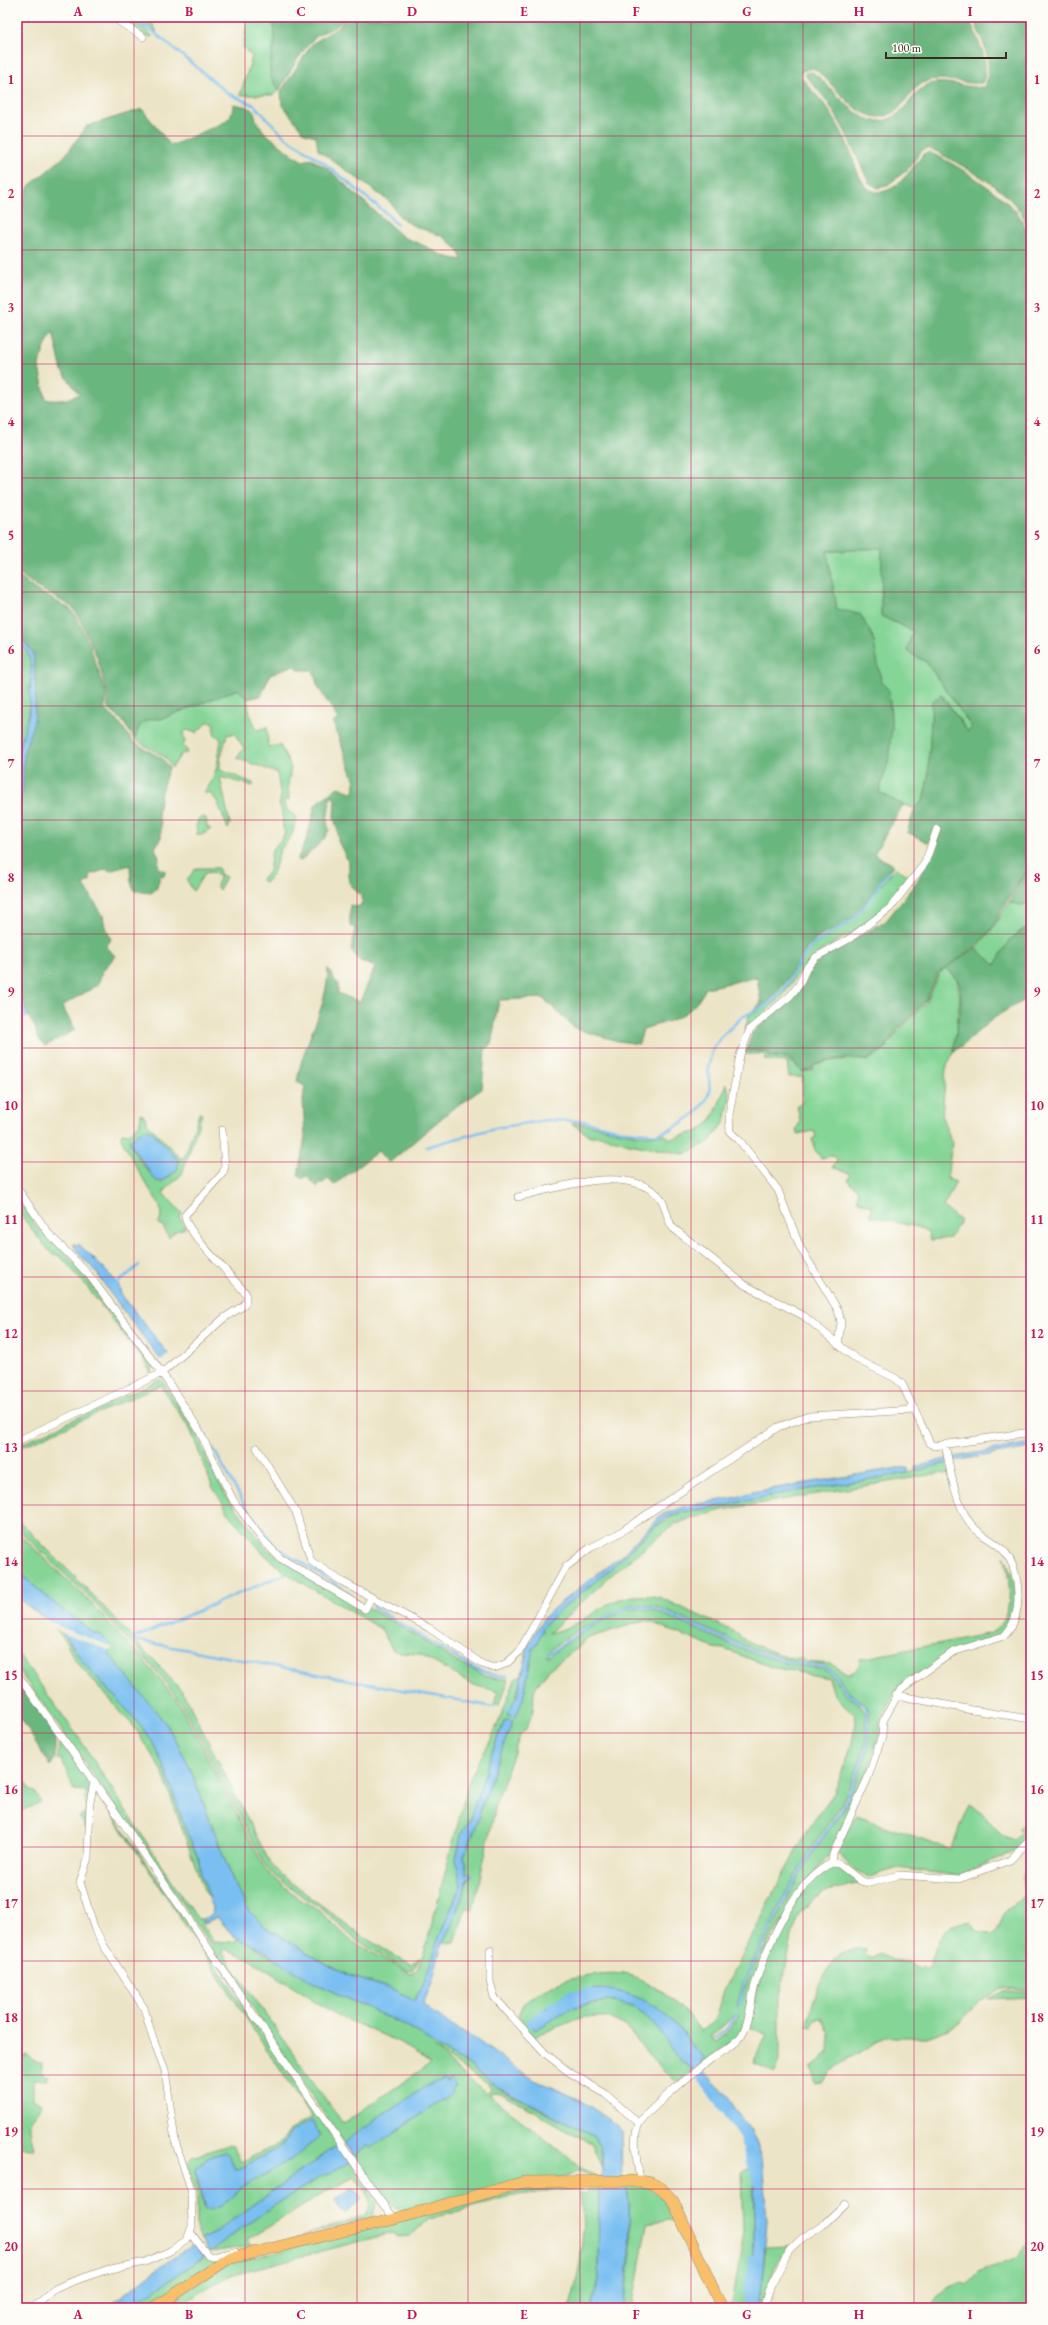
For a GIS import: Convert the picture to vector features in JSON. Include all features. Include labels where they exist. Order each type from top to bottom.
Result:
[{"type":"main road","points":[[154,2308],[228,2259],[395,2219],[524,2182],[640,2181],[651,2183],[661,2188],[673,2201],[722,2308]]},
{"type":"street","points":[[112,17],[143,37]]},
{"type":"street","points":[[838,1345],[841,1322],[838,1310],[800,1247],[778,1190],[739,1140],[730,1132],[729,1115],[740,1055],[750,1029],[790,996],[799,985],[807,967],[816,957],[849,939],[890,908],[925,863],[937,829]]},
{"type":"street","points":[[17,1441],[162,1373],[224,1318],[243,1306],[246,1301],[246,1294],[242,1288],[192,1232],[185,1219],[185,1215],[223,1173],[225,1167],[222,1130]]},
{"type":"street","points":[[518,1196],[609,1178],[646,1188],[658,1196],[663,1204],[667,1221],[673,1228],[745,1285],[804,1316],[856,1359],[895,1378],[902,1384],[930,1443],[934,1446],[1031,1432]]},
{"type":"street","points":[[17,1188],[49,1234],[89,1275],[162,1373],[198,1428],[233,1500],[261,1538],[280,1558],[365,1609],[371,1598]]},
{"type":"street","points":[[257,1448],[296,1512],[311,1561],[371,1598],[429,1628],[482,1664],[494,1668],[513,1659],[523,1647],[566,1567],[576,1558],[590,1548],[616,1535],[778,1427],[809,1416],[915,1410]]},
{"type":"street","points":[[640,2181],[636,2145],[639,2123],[705,2065],[733,2045],[742,2034],[748,2020],[761,1967],[770,1944],[803,1888],[816,1873],[832,1862],[833,1854],[867,1780],[882,1736],[883,1721],[896,1695],[904,1685],[953,1652],[1004,1636],[1010,1630],[1016,1613],[1017,1584],[1010,1563],[1006,1553],[978,1533],[965,1514],[960,1502],[946,1444]]},
{"type":"street","points":[[17,1674],[94,1782],[340,2142],[395,2219]]},
{"type":"street","points":[[896,1695],[972,1710],[1031,1719]]},
{"type":"street","points":[[33,2308],[45,2296],[68,2283],[158,2256],[182,2244],[191,2233],[193,2215],[191,2189],[175,2141],[165,2070],[153,2039],[144,2008],[104,1946],[94,1927],[80,1882],[88,1858],[90,1802],[94,1782]]},
{"type":"street","points":[[832,1862],[839,1864],[861,1881],[869,1883],[899,1875],[959,1879],[1010,1860],[1031,1839]]},
{"type":"street","points":[[490,1950],[491,1989],[494,1997],[546,2054],[569,2072],[610,2097],[639,2123]]},
{"type":"street","points":[[764,2308],[768,2291],[789,2251],[800,2239],[823,2225],[845,2204]]},
{"type":"street","points":[[191,2233],[208,2256],[213,2257],[243,2250],[256,2252]]},
{"type":"green space","points":[[115,17],[136,24],[151,34],[152,37],[144,35]]},
{"type":"green space","points":[[127,17],[146,25],[152,23],[157,32]]},
{"type":"green space","points":[[250,17],[270,17],[274,27],[275,36],[270,72],[273,81],[279,90],[273,95],[240,95],[252,57],[243,47],[246,27]]},
{"type":"green space","points":[[270,17],[345,17],[340,23],[311,41],[301,54],[279,90],[270,73],[270,64],[275,36],[274,27]]},
{"type":"green space","points":[[347,17],[968,17],[970,19],[984,59],[985,75],[982,83],[933,79],[922,83],[896,111],[884,116],[872,116],[851,104],[813,68],[802,71],[801,76],[825,105],[835,120],[847,142],[859,174],[866,187],[878,192],[886,191],[892,188],[904,178],[924,154],[928,152],[951,163],[980,181],[1006,201],[1016,211],[1024,223],[1031,250],[1031,867],[1019,880],[990,931],[975,947],[938,973],[926,1001],[897,1031],[884,1049],[867,1060],[848,1058],[831,1060],[815,1064],[810,1070],[803,1071],[787,1057],[770,1056],[768,1051],[746,1050],[753,1032],[795,996],[815,962],[886,921],[918,880],[934,847],[941,828],[935,826],[929,843],[907,832],[915,808],[923,801],[928,778],[932,701],[941,695],[968,732],[972,727],[926,662],[907,651],[913,631],[881,616],[882,548],[827,551],[837,609],[860,614],[873,637],[881,681],[889,691],[892,728],[888,763],[879,792],[903,805],[874,854],[894,866],[863,906],[847,922],[816,939],[812,943],[803,954],[786,982],[763,1006],[750,1013],[761,1003],[757,977],[706,988],[694,1006],[687,1012],[672,1020],[643,1029],[639,1044],[618,1041],[576,1029],[543,998],[499,1000],[491,1045],[485,1050],[482,1089],[451,1110],[389,1163],[378,1151],[334,1185],[328,1179],[317,1187],[306,1176],[303,1179],[298,1175],[305,1137],[303,1100],[305,1086],[297,1082],[300,1067],[324,997],[328,968],[338,983],[338,993],[360,1002],[375,967],[360,961],[351,950],[355,928],[350,926],[350,905],[359,907],[363,901],[361,896],[349,883],[349,863],[338,841],[338,831],[334,818],[335,797],[330,798],[327,823],[329,830],[324,839],[301,861],[297,860],[307,838],[315,805],[338,787],[354,793],[355,781],[333,723],[338,719],[318,687],[313,670],[298,670],[294,666],[270,675],[261,696],[247,699],[238,689],[161,719],[150,719],[140,726],[135,740],[122,720],[107,708],[109,700],[97,657],[77,614],[72,607],[35,586],[17,571],[17,218],[29,186],[64,157],[87,126],[142,109],[171,146],[225,122],[231,115],[234,104],[248,107],[254,112],[256,120],[264,132],[291,154],[303,161],[311,159],[327,168],[403,237],[427,247],[443,256],[462,260],[458,250],[444,237],[412,225],[401,218],[390,202],[318,150],[316,136],[304,133],[282,104],[281,91],[312,44],[340,26]],"holes":[[[53,332],[62,371],[79,394],[63,400],[46,399],[39,366],[49,338]]]},
{"type":"green space","points":[[973,17],[1031,17],[1031,234],[1025,219],[1016,206],[992,184],[936,151],[928,148],[922,150],[907,170],[886,186],[878,188],[869,183],[845,131],[828,102],[805,75],[806,73],[812,72],[852,109],[863,117],[874,121],[886,120],[899,113],[921,89],[930,84],[949,83],[970,87],[984,87],[987,78],[988,61]]},
{"type":"green space","points":[[882,548],[881,616],[913,631],[907,651],[926,662],[972,727],[968,732],[942,695],[932,701],[928,778],[923,801],[915,808],[903,805],[879,792],[888,763],[889,691],[881,681],[873,637],[837,609],[826,552]]},
{"type":"green space","points":[[17,575],[34,589],[70,609],[75,615],[90,646],[105,691],[107,700],[104,709],[119,722],[133,742],[163,759],[169,768],[161,791],[158,815],[161,823],[161,837],[155,848],[159,858],[158,868],[165,871],[165,873],[163,876],[160,875],[157,888],[151,893],[135,891],[131,882],[130,865],[109,871],[106,869],[90,875],[90,881],[83,884],[103,915],[111,940],[106,946],[115,956],[102,972],[98,985],[62,1006],[75,1030],[45,1046],[37,1037],[35,1027],[28,1016],[17,982],[17,809],[23,792],[24,751],[34,721],[36,691],[33,653],[17,633]]},
{"type":"green space","points":[[17,638],[28,653],[31,666],[29,713],[18,763],[17,792],[17,709],[20,671],[17,655],[20,653],[17,650]]},
{"type":"green space","points":[[238,689],[247,699],[250,714],[257,730],[267,727],[268,747],[280,745],[291,768],[288,785],[289,801],[286,798],[284,802],[287,810],[297,817],[292,835],[280,850],[273,875],[265,883],[261,879],[269,872],[272,849],[281,841],[285,833],[282,811],[279,804],[281,798],[277,773],[237,758],[244,748],[234,733],[227,735],[220,760],[220,770],[253,783],[253,786],[220,777],[230,824],[228,829],[217,801],[210,793],[203,793],[212,781],[218,760],[221,739],[214,734],[214,722],[208,722],[196,733],[187,730],[183,733],[185,741],[183,747],[187,750],[187,753],[181,754],[172,768],[165,757],[135,740],[140,726],[150,719],[161,719]]},
{"type":"green space","points":[[199,818],[206,818],[207,827],[211,829],[202,835],[197,834],[196,826]]},
{"type":"green space","points":[[196,868],[218,868],[221,875],[226,877],[219,890],[217,887],[219,876],[212,872],[205,873],[193,891],[187,880]]},
{"type":"green space","points":[[896,868],[911,877],[883,911],[860,928],[816,954],[800,971],[782,997],[745,1030],[749,1015],[763,1008],[781,993],[798,965],[814,945],[823,938],[849,924],[859,914],[884,881]]},
{"type":"green space","points":[[1031,868],[1031,902],[1021,905],[1009,902],[1020,880]]},
{"type":"green space","points":[[1009,902],[1021,905],[1031,902],[1031,925],[1017,933],[995,965],[976,948],[991,931]]},
{"type":"green space","points":[[1031,925],[1031,997],[1012,1007],[988,1023],[954,1051],[961,995],[960,986],[957,979],[945,968],[976,948],[995,965],[1009,940]]},
{"type":"green space","points":[[945,968],[957,979],[960,997],[954,1051],[946,1068],[942,1117],[952,1143],[947,1179],[956,1182],[943,1207],[960,1221],[950,1238],[930,1240],[928,1233],[917,1227],[870,1216],[872,1207],[857,1200],[858,1190],[848,1180],[850,1174],[832,1167],[838,1160],[832,1156],[821,1158],[815,1150],[812,1139],[816,1137],[814,1131],[798,1134],[796,1130],[800,1122],[797,1105],[802,1103],[803,1077],[789,1077],[787,1062],[765,1060],[764,1054],[745,1054],[745,1051],[767,1052],[769,1057],[786,1058],[803,1072],[811,1071],[815,1065],[831,1061],[848,1059],[867,1061],[885,1049],[898,1032],[927,1002],[939,974]]},
{"type":"green space","points":[[727,1084],[730,1097],[725,1122],[709,1142],[684,1154],[629,1144],[602,1136],[590,1136],[571,1123],[631,1134],[654,1136],[664,1134],[671,1139],[696,1132],[708,1124],[716,1111]]},
{"type":"green space","points":[[141,1113],[145,1117],[148,1124],[180,1158],[184,1158],[199,1113],[202,1114],[182,1174],[163,1193],[182,1213],[180,1217],[185,1228],[174,1232],[169,1238],[163,1226],[158,1224],[161,1218],[160,1206],[136,1167],[121,1138],[122,1133],[129,1134],[140,1123]],"holes":[[[130,1141],[172,1174],[161,1182],[156,1179],[142,1164]]]},
{"type":"green space","points":[[17,1196],[36,1226],[66,1254],[86,1277],[152,1366],[151,1374],[147,1365],[84,1283],[60,1256],[51,1253],[21,1215],[17,1204]]},
{"type":"green space","points":[[161,1379],[198,1435],[208,1462],[226,1495],[268,1550],[402,1627],[459,1663],[486,1676],[497,1679],[509,1679],[499,1706],[495,1705],[498,1692],[474,1685],[419,1654],[400,1653],[393,1650],[381,1629],[287,1574],[265,1555],[231,1517],[212,1486],[190,1429],[160,1385],[17,1449],[17,1446]]},
{"type":"green space","points":[[946,1463],[950,1475],[941,1473],[722,1510],[676,1523],[610,1576],[549,1633],[564,1629],[577,1623],[612,1602],[640,1596],[659,1597],[739,1634],[740,1637],[770,1651],[787,1657],[801,1658],[806,1662],[831,1664],[848,1674],[857,1669],[860,1659],[992,1633],[1000,1625],[1008,1607],[1009,1586],[1004,1555],[1012,1575],[1015,1593],[1011,1622],[1003,1634],[973,1644],[899,1687],[880,1720],[879,1735],[865,1779],[830,1854],[815,1872],[769,1943],[746,2020],[736,2039],[701,2064],[703,2057],[664,2013],[638,1998],[625,1993],[612,1991],[587,1992],[562,2001],[539,2015],[538,2021],[532,2025],[535,2030],[570,2008],[606,2001],[616,2002],[635,2008],[648,2017],[661,2031],[680,2060],[694,2070],[676,2083],[648,2054],[627,2027],[608,2017],[584,2017],[541,2033],[534,2038],[518,2015],[524,2004],[534,1995],[547,1987],[579,1977],[610,1973],[623,1974],[633,1977],[656,1988],[677,2004],[694,2022],[700,2031],[713,2023],[717,2016],[723,1993],[763,1912],[810,1826],[834,1793],[851,1748],[856,1722],[855,1715],[834,1695],[829,1678],[771,1667],[724,1649],[714,1648],[646,1620],[585,1639],[578,1648],[549,1669],[534,1690],[533,1712],[525,1731],[521,1733],[497,1800],[473,1910],[466,1907],[455,1942],[442,1943],[452,1925],[468,1879],[464,1856],[512,1722],[505,1720],[492,1752],[470,1819],[462,1832],[456,1859],[461,1885],[440,1934],[423,1985],[415,2002],[394,1990],[353,1977],[330,1966],[265,1927],[250,1912],[234,1883],[188,1763],[167,1725],[108,1654],[110,1645],[100,1634],[95,1634],[61,1609],[17,1571],[17,1532],[96,1608],[121,1638],[135,1650],[180,1704],[266,1871],[297,1897],[322,1913],[350,1940],[411,1974],[417,1970],[425,1950],[470,1777],[491,1740],[515,1680],[522,1675],[514,1704],[523,1699],[533,1649],[543,1631],[542,1628],[555,1614],[612,1568],[650,1530],[675,1515],[784,1493],[908,1473]],"holes":[[[634,1605],[657,1607],[743,1645],[807,1665],[819,1664],[837,1674],[847,1691],[865,1704],[869,1711],[869,1739],[866,1756],[852,1791],[844,1809],[811,1855],[783,1906],[747,1982],[739,2007],[737,2006],[744,1980],[780,1904],[808,1853],[840,1807],[848,1790],[862,1755],[866,1738],[865,1712],[857,1702],[844,1693],[834,1677],[826,1671],[818,1668],[792,1665],[741,1649],[655,1611],[642,1609],[625,1611],[602,1621],[578,1635],[550,1656],[547,1656],[560,1642],[572,1634],[600,1619]],[[737,2013],[739,2015],[728,2032],[717,2041],[713,2040],[712,2036]]]},
{"type":"green space","points":[[17,1519],[86,1588],[183,1692],[270,1863],[280,1874],[362,1936],[412,1965],[420,1958],[413,1970],[408,1971],[352,1937],[324,1910],[299,1894],[268,1870],[182,1703],[137,1648],[123,1636],[98,1606],[17,1528]]},
{"type":"green space","points":[[51,1623],[68,1639],[82,1661],[130,1713],[152,1741],[166,1772],[185,1828],[199,1861],[201,1874],[211,1901],[204,1890],[161,1769],[135,1728],[74,1659],[67,1643]]},
{"type":"green space","points":[[17,1652],[79,1738],[184,1900],[198,1919],[203,1919],[203,1927],[213,1941],[233,1942],[239,1938],[319,1985],[404,2025],[430,2041],[437,2048],[468,2064],[488,2079],[492,2085],[594,2136],[601,2146],[602,2168],[592,2144],[504,2094],[495,2092],[489,2095],[584,2170],[601,2177],[593,2178],[580,2171],[567,2177],[402,2211],[382,2199],[355,2158],[363,2148],[400,2129],[453,2091],[451,2088],[456,2086],[443,2079],[425,2087],[344,2143],[142,1844],[17,1668]],"holes":[[[225,1949],[248,1958],[338,2016],[399,2042],[431,2063],[343,2124],[222,1952]],[[434,2049],[488,2084],[490,2089],[486,2094]]]},
{"type":"green space","points":[[17,1681],[55,1730],[55,1759],[50,1766],[21,1718],[17,1722]]},
{"type":"green space","points":[[59,1736],[87,1781],[90,1794],[87,1829],[79,1817],[86,1812],[86,1791],[74,1790],[61,1758],[58,1760]]},
{"type":"green space","points":[[17,1767],[30,1789],[35,1792],[41,1802],[17,1813]]},
{"type":"green space","points":[[96,1789],[338,2145],[214,2233],[201,2240],[196,2229],[196,2193],[188,2162],[193,2156],[229,2145],[233,2146],[241,2162],[283,2142],[290,2129],[312,2118],[100,1796],[93,1798]],"holes":[[[289,2135],[312,2143],[268,2173],[242,2187],[221,2206],[203,2206],[198,2185],[197,2169],[206,2159],[215,2156],[229,2155],[235,2169],[239,2169],[286,2144]]]},
{"type":"green space","points":[[969,1804],[982,1813],[1004,1837],[1009,1839],[1014,1840],[1023,1831],[1018,1830],[1031,1817],[1031,1835],[1012,1854],[990,1861],[960,1876],[898,1868],[869,1877],[855,1870],[836,1852],[856,1816],[951,1849]]},
{"type":"green space","points":[[1028,1862],[1031,1862],[1031,1990],[1007,1987],[1000,1989],[982,2000],[961,2021],[949,2029],[927,2037],[884,2037],[837,2066],[822,2082],[815,2083],[810,2068],[828,2054],[829,2034],[821,2018],[815,2019],[813,2026],[808,2025],[818,1987],[824,1974],[832,1963],[841,1954],[852,1949],[866,1949],[865,1954],[872,1957],[879,1954],[892,1960],[909,1962],[917,1969],[928,1967],[942,1936],[953,1925],[961,1922],[970,1922],[976,1931],[995,1934],[1005,1912],[1025,1895],[1023,1877]]},
{"type":"green space","points":[[835,1865],[860,1883],[827,1891],[812,1900],[800,1914],[793,1932],[780,1997],[780,2061],[775,2073],[753,2063],[767,2035],[750,2027],[761,1976],[780,1929],[799,1897],[822,1873]]},
{"type":"green space","points":[[1007,1990],[1031,1992],[1031,1997],[988,1999]]},
{"type":"green space","points":[[27,2055],[36,2062],[42,2062],[42,2073],[49,2076],[47,2080],[33,2079],[33,2100],[42,2103],[30,2123],[30,2132],[34,2148],[17,2147],[17,2060]]},
{"type":"green space","points":[[350,2162],[376,2202],[373,2218],[302,2236],[366,2216],[370,2205],[369,2200],[354,2176],[246,2240],[252,2246],[209,2252],[277,2204],[331,2171]]},
{"type":"green space","points":[[753,2167],[754,2239],[747,2308],[726,2308],[725,2305],[732,2304],[744,2233],[742,2172]]},
{"type":"green space","points":[[599,2183],[598,2279],[592,2308],[569,2308],[577,2280],[581,2251],[582,2208],[580,2193],[587,2194],[588,2189],[594,2188]]},
{"type":"green space","points":[[626,2183],[648,2185],[661,2193],[682,2224],[669,2220],[647,2224],[632,2308],[623,2308],[631,2253],[629,2203]]},
{"type":"green space","points":[[566,2185],[576,2188],[518,2195],[429,2219],[410,2236],[399,2237],[392,2233],[230,2275],[200,2292],[178,2308],[161,2308],[224,2266],[236,2262],[521,2190]]},
{"type":"green space","points":[[1031,2240],[1031,2308],[931,2308],[936,2299],[952,2285],[962,2281],[967,2284],[978,2272],[1015,2258]]},
{"type":"green space","points":[[789,2246],[775,2267],[762,2308],[758,2308],[766,2247]]},
{"type":"green space","points":[[204,2257],[210,2260],[226,2257],[149,2308],[127,2308]]},
{"type":"water","points":[[17,633],[33,653],[36,691],[34,721],[24,751],[23,792],[17,809],[18,754],[29,713],[31,666],[28,653],[17,638]]},
{"type":"water","points":[[17,982],[28,1016],[21,1018],[17,1001]]},
{"type":"water","points":[[144,1129],[152,1131],[179,1161],[177,1170],[161,1182],[156,1181],[132,1147],[130,1140]]},
{"type":"water","points":[[73,1244],[80,1245],[118,1283],[121,1294],[168,1354],[161,1360],[110,1293],[95,1270],[79,1254]]},
{"type":"water","points":[[1031,1443],[1031,1448],[954,1461],[915,1471],[916,1467],[949,1458]]},
{"type":"water","points":[[898,1468],[908,1468],[908,1473],[784,1493],[728,1505],[681,1512],[666,1518],[650,1530],[612,1568],[555,1614],[542,1628],[543,1631],[533,1649],[523,1699],[516,1717],[507,1715],[518,1694],[527,1650],[543,1619],[555,1607],[622,1555],[661,1515],[686,1506],[738,1497],[752,1492]]},
{"type":"water","points":[[17,1571],[61,1609],[95,1634],[100,1634],[111,1645],[109,1654],[167,1725],[188,1763],[234,1883],[250,1912],[265,1927],[330,1966],[353,1977],[394,1990],[415,2001],[423,1985],[440,1934],[461,1885],[456,1859],[462,1832],[470,1819],[492,1752],[505,1720],[513,1721],[494,1769],[474,1831],[464,1856],[467,1875],[471,1873],[473,1875],[468,1879],[452,1925],[442,1943],[432,1982],[423,2004],[432,2013],[475,2039],[521,2072],[539,2082],[579,2099],[617,2125],[621,2131],[622,2179],[600,2179],[602,2156],[600,2145],[594,2136],[500,2088],[495,2087],[488,2079],[468,2064],[437,2048],[430,2041],[404,2025],[319,1985],[275,1960],[267,1952],[234,1936],[217,1917],[205,1923],[203,1919],[212,1914],[213,1908],[201,1874],[199,1860],[185,1828],[166,1772],[152,1741],[130,1713],[82,1661],[68,1639],[51,1623],[17,1598]]},
{"type":"water","points":[[598,1989],[616,1991],[633,1996],[649,2003],[664,2013],[703,2057],[701,2064],[694,2070],[680,2060],[653,2022],[635,2008],[616,2002],[606,2001],[570,2008],[535,2030],[532,2025],[537,2021],[536,2018],[542,2012],[556,2003],[573,1995]]},
{"type":"water","points":[[704,2071],[728,2097],[744,2123],[752,2129],[762,2158],[767,2221],[758,2308],[747,2308],[754,2239],[754,2178],[750,2148],[738,2125],[698,2075]]},
{"type":"water","points":[[443,2079],[446,2082],[451,2079],[456,2086],[451,2088],[453,2092],[371,2148],[368,2146],[359,2152],[355,2158],[344,2143],[350,2137],[425,2087]]},
{"type":"water","points":[[312,2121],[320,2135],[303,2151],[284,2164],[238,2190],[222,2205],[211,2210],[205,2210],[196,2172],[197,2166],[211,2156],[225,2152],[229,2155],[235,2169],[239,2169],[285,2144],[291,2131]]},
{"type":"water","points":[[338,2145],[350,2162],[331,2171],[277,2204],[209,2252],[201,2240],[214,2233]]},
{"type":"water","points":[[599,2183],[626,2183],[629,2203],[630,2253],[623,2308],[592,2308],[598,2279]]},
{"type":"water","points":[[350,2190],[355,2190],[362,2199],[347,2212],[341,2210],[335,2199]]},
{"type":"water","points":[[196,2243],[204,2257],[127,2308],[107,2308],[167,2262]]},
{"type":"pier","points":[[31,1611],[65,1629],[112,1647],[111,1651],[60,1632]]},
{"type":"waterway","points":[[124,17],[150,29],[229,94],[254,105],[285,137],[323,162],[387,214],[397,225]]},
{"type":"waterway","points":[[426,1147],[495,1128],[547,1120],[583,1121],[625,1131],[657,1134],[672,1129],[696,1113],[706,1100],[710,1091],[708,1068],[713,1048],[722,1036],[742,1017],[765,1006],[774,999],[784,989],[799,962],[815,943],[851,921],[871,899],[882,880],[889,872]]},
{"type":"waterway","points":[[118,1283],[139,1265]]},
{"type":"waterway","points":[[213,1448],[246,1507],[274,1545],[351,1594]]},
{"type":"waterway","points":[[285,1574],[134,1638],[135,1640],[494,1707]]},
{"type":"waterway","points":[[373,1607],[475,1669],[497,1676],[507,1676]]},
{"type":"waterway","points":[[549,1654],[590,1626],[614,1613],[635,1607],[656,1609],[742,1647],[792,1663],[819,1666],[826,1669],[835,1675],[846,1692],[864,1705],[867,1711],[868,1738],[864,1755],[850,1791],[842,1809],[810,1854],[781,1905],[745,1981],[739,2006]]},
{"type":"waterway","points":[[505,1709],[510,1709]]},
{"type":"waterway","points":[[553,2006],[570,1995],[590,1993]]},
{"type":"waterway","points":[[531,2022],[544,2013]]},
{"type":"waterway","points":[[715,2038],[726,2030],[737,2014]]},
{"type":"waterway","points":[[701,2077],[743,2136],[756,2182]]},
{"type":"waterway","points":[[747,2308],[752,2259]]}]
